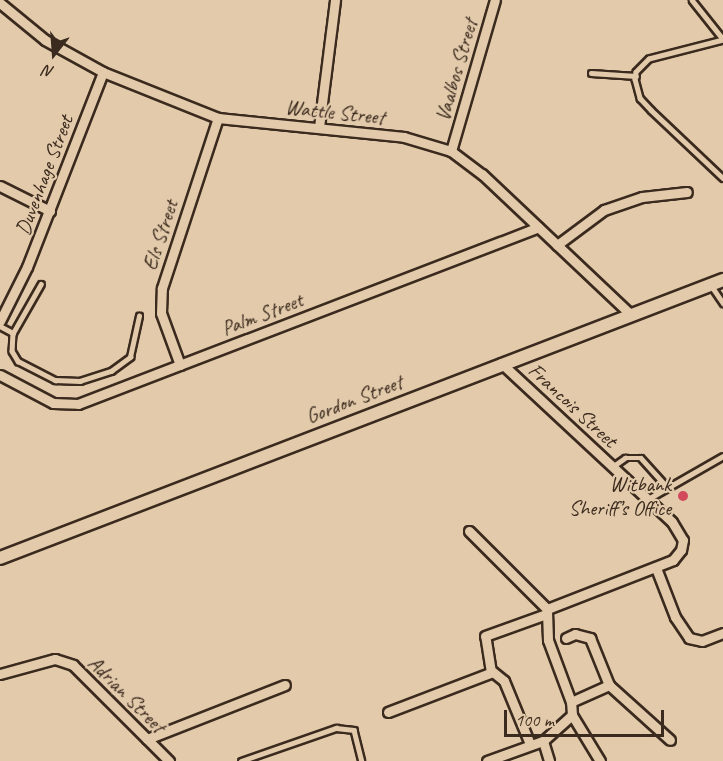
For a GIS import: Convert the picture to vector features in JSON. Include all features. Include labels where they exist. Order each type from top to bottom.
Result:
[{"type":"street","points":[[319,127],[335,0]]},
{"type":"street","name":"Vaalbos Street","points":[[451,151],[495,0]]},
{"type":"street","name":"Wattle Street","points":[[0,3],[45,40],[103,72],[218,118],[404,137],[451,151],[482,174],[632,315]]},
{"type":"street","name":"Duvenhage Street","points":[[0,321],[50,210],[103,72]]},
{"type":"street","name":"Els Street","points":[[180,365],[162,313],[162,288],[218,118]]},
{"type":"street","points":[[0,186],[50,210]]},
{"type":"street","points":[[556,244],[604,210],[642,197],[687,192]]},
{"type":"street","name":"Palm Street","points":[[0,375],[53,404],[78,404],[538,227]]},
{"type":"street","name":"Gordon Street","points":[[0,558],[501,363],[717,282]]},
{"type":"street","name":"Francois Street","points":[[490,672],[485,636],[656,568],[678,555],[683,540],[672,522],[501,363]]},
{"type":"street","points":[[469,531],[546,611],[548,640],[571,702],[572,715],[600,761]]},
{"type":"street","points":[[656,568],[675,617],[689,638],[702,641],[723,633]]},
{"type":"street","points":[[566,638],[575,634],[590,638],[609,685],[670,740]]},
{"type":"street","name":"Adrian Street","points":[[0,674],[55,659],[73,664],[169,761]]},
{"type":"street","points":[[388,712],[490,672],[504,681],[530,744]]},
{"type":"street","points":[[147,739],[285,685]]},
{"type":"street","points":[[571,702],[609,685]]},
{"type":"street","points":[[487,761],[543,741],[572,715]]},
{"type":"street","points":[[543,741],[549,761]]},
{"type":"lane","points":[[692,0],[723,39],[649,59],[636,76],[640,98],[723,178]]},
{"type":"lane","points":[[591,74],[636,76]]},
{"type":"lane","points":[[717,282],[723,303]]},
{"type":"lane","points":[[40,284],[13,333],[12,351],[18,361],[55,380],[80,381],[111,371],[130,357],[139,316]]},
{"type":"lane","points":[[0,326],[13,333]]},
{"type":"lane","points":[[647,499],[723,456]]},
{"type":"lane","points":[[612,467],[625,458],[641,458],[667,487]]},
{"type":"lane","points":[[241,761],[336,728],[354,730],[362,761]]},
{"type":"place","name":"Witbank Sheriff’s Office","points":[[683,496]]}]
